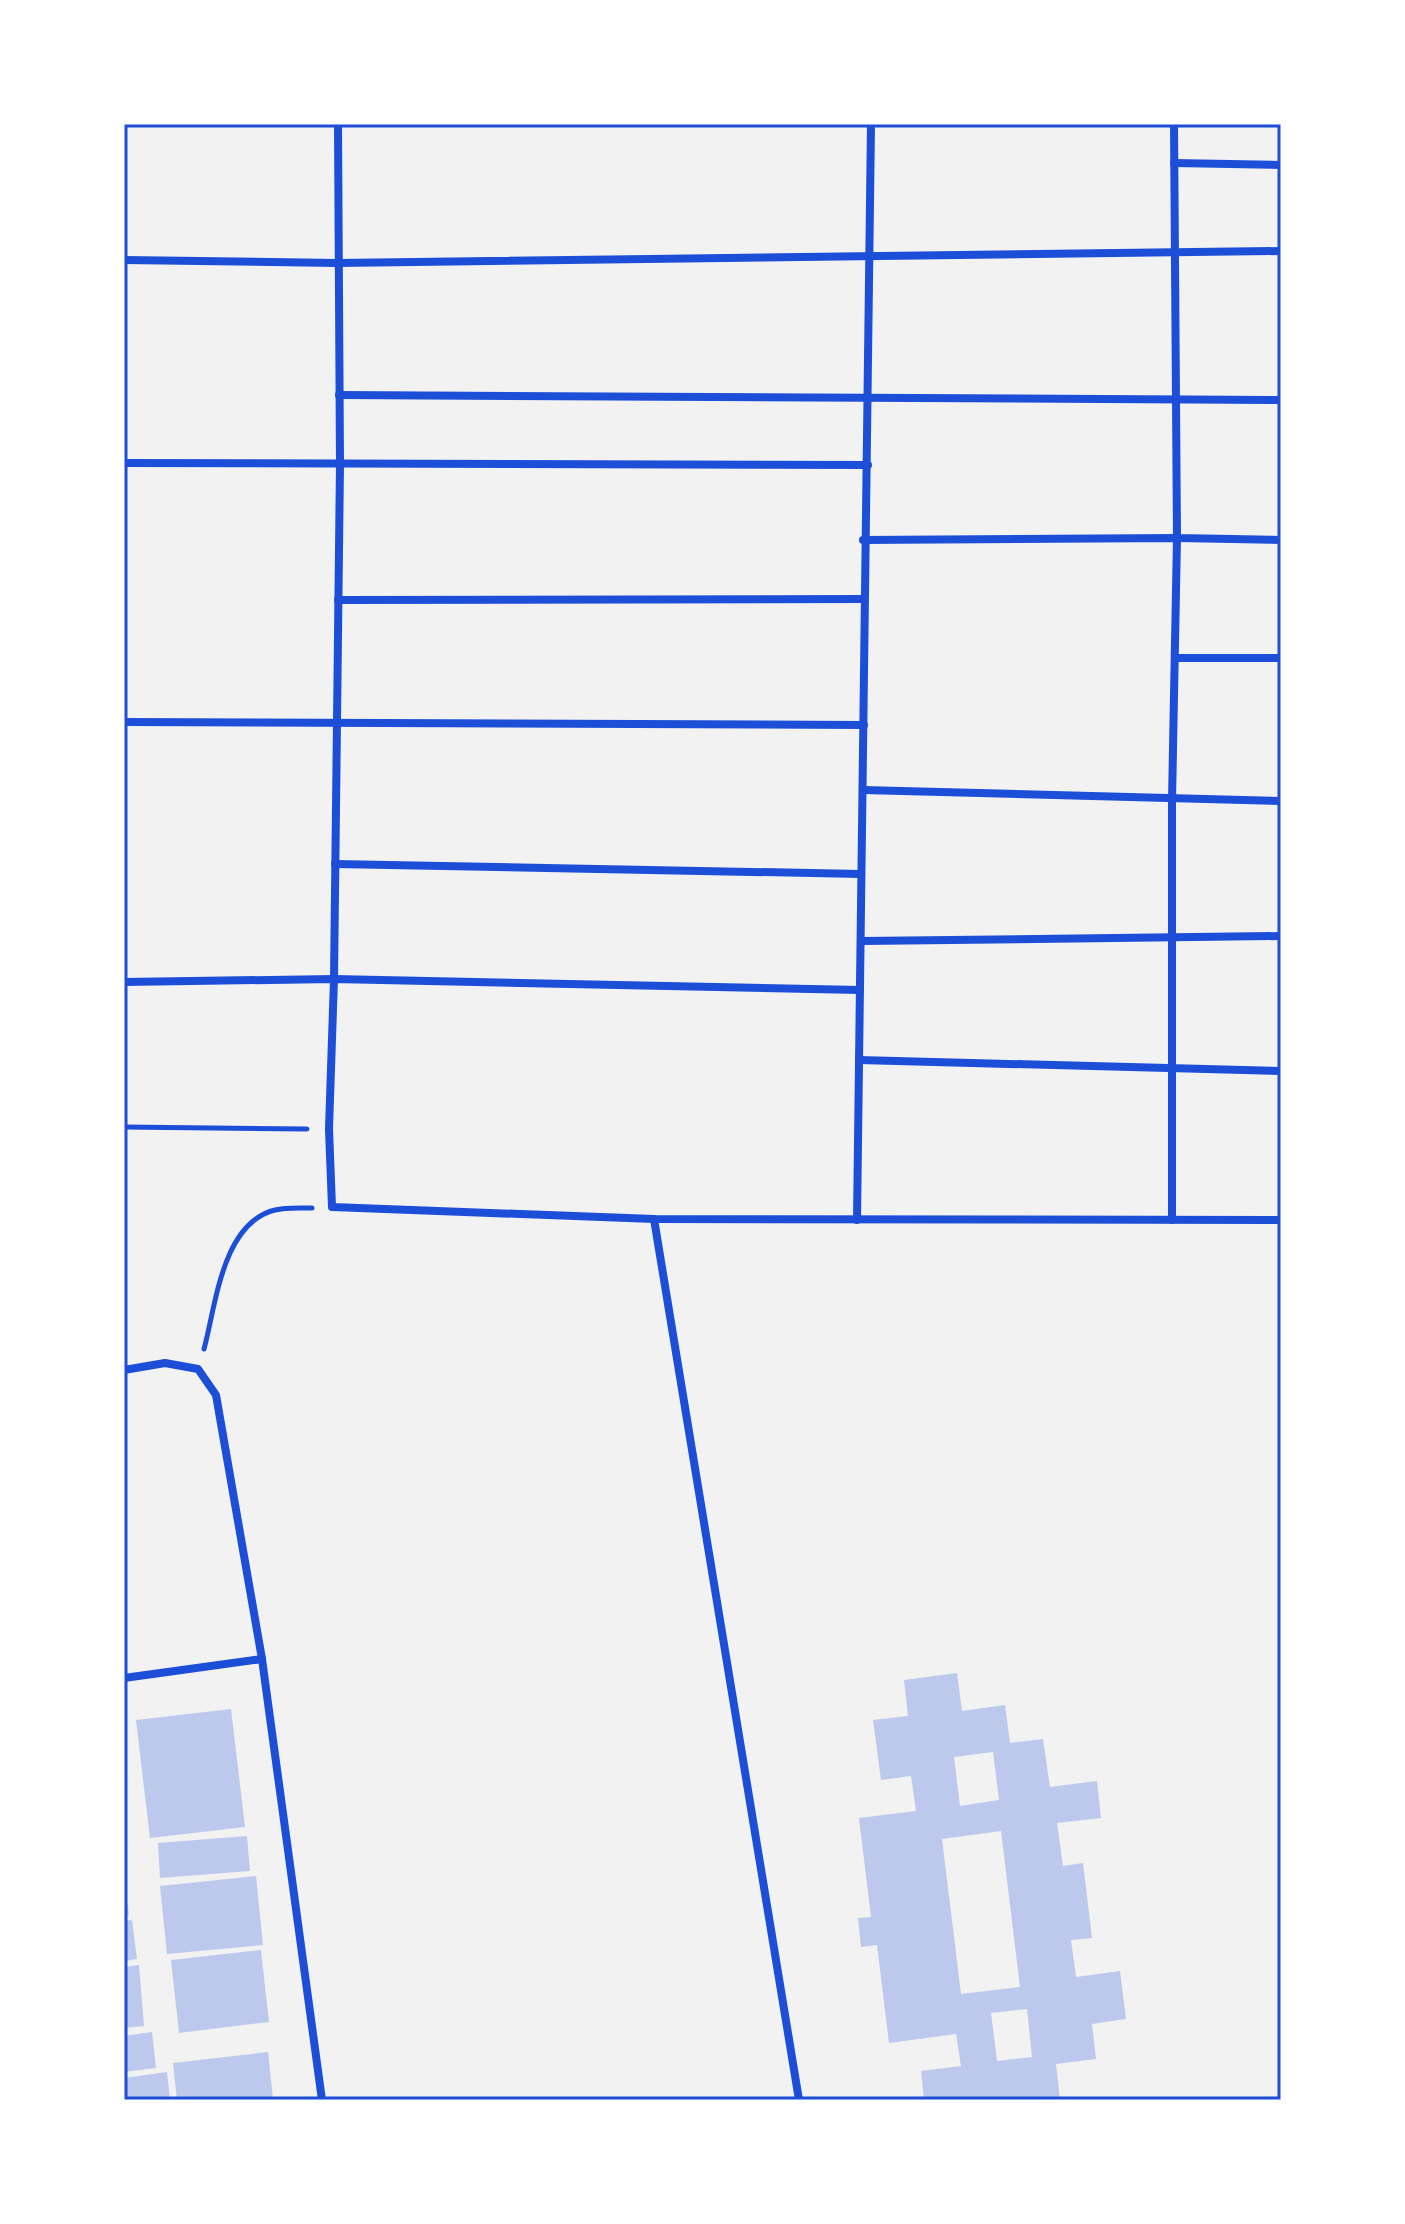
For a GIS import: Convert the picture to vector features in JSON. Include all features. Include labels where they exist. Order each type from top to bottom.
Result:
[{"type":"street","points":[[338,124],[340,464],[334,979],[329,1129],[332,1207],[654,1219],[1281,1220]]},
{"type":"street","points":[[857,1220],[864,725],[863,540],[868,465],[871,124]]},
{"type":"street","points":[[1172,1220],[1172,801],[1177,538],[1174,124]]},
{"type":"street","points":[[1174,163],[1281,165]]},
{"type":"street","points":[[124,260],[337,263],[869,258],[1174,249],[1281,251]]},
{"type":"street","points":[[339,395],[1281,400]]},
{"type":"street","points":[[124,463],[868,465]]},
{"type":"street","points":[[863,540],[1281,540]]},
{"type":"street","points":[[338,600],[863,599]]},
{"type":"street","points":[[1175,658],[1281,658]]},
{"type":"street","points":[[124,722],[864,725]]},
{"type":"street","points":[[863,790],[1172,801],[1281,801]]},
{"type":"street","points":[[335,864],[861,874]]},
{"type":"street","points":[[861,941],[1281,936]]},
{"type":"street","points":[[124,982],[334,979],[860,990]]},
{"type":"street","points":[[859,1060],[1174,1071],[1281,1071]]},
{"type":"street","points":[[654,1219],[799,2100]]},
{"type":"street","points":[[124,1370],[165,1363],[198,1369],[216,1395],[262,1659],[322,2100]]},
{"type":"street","points":[[124,1678],[262,1659]]},
{"type":"path","points":[[124,1127],[329,1129]]},
{"type":"path","points":[[198,1369],[229,1257],[247,1225],[274,1210],[332,1207]]},
{"type":"building","points":[[957,1673],[962,1711],[1005,1705],[1010,1743],[1043,1739],[1050,1787],[1097,1781],[1101,1818],[1057,1823],[1063,1866],[1083,1863],[1092,1938],[1071,1940],[1076,1977],[1120,1971],[1126,2019],[1092,2024],[1096,2059],[1056,2064],[1060,2100],[924,2100],[921,2071],[961,2066],[956,2034],[889,2043],[877,1945],[861,1947],[858,1918],[871,1917],[859,1818],[916,1811],[911,1776],[881,1780],[873,1720],[908,1716],[904,1680]],"holes":[[[993,1752],[999,1800],[960,1806],[954,1757]],[[1001,1831],[1020,1987],[961,1994],[942,1839]],[[1027,2009],[1032,2057],[997,2061],[991,2013]]]},
{"type":"building","points":[[231,1709],[245,1827],[150,1838],[136,1720]]},
{"type":"building","points":[[247,1836],[250,1871],[160,1878],[158,1843]]},
{"type":"building","points":[[256,1876],[263,1945],[167,1954],[160,1886]]},
{"type":"building","points":[[124,1881],[129,1915],[124,1916]]},
{"type":"building","points":[[132,1920],[137,1959],[124,1961],[124,1921]]},
{"type":"building","points":[[261,1950],[269,2022],[179,2033],[171,1960]]},
{"type":"building","points":[[139,1965],[144,2026],[124,2028],[124,1967]]},
{"type":"building","points":[[152,2032],[156,2068],[124,2072],[124,2036]]},
{"type":"building","points":[[268,2052],[273,2099],[177,2100],[173,2063]]},
{"type":"building","points":[[167,2072],[170,2100],[124,2100],[124,2078]]}]
